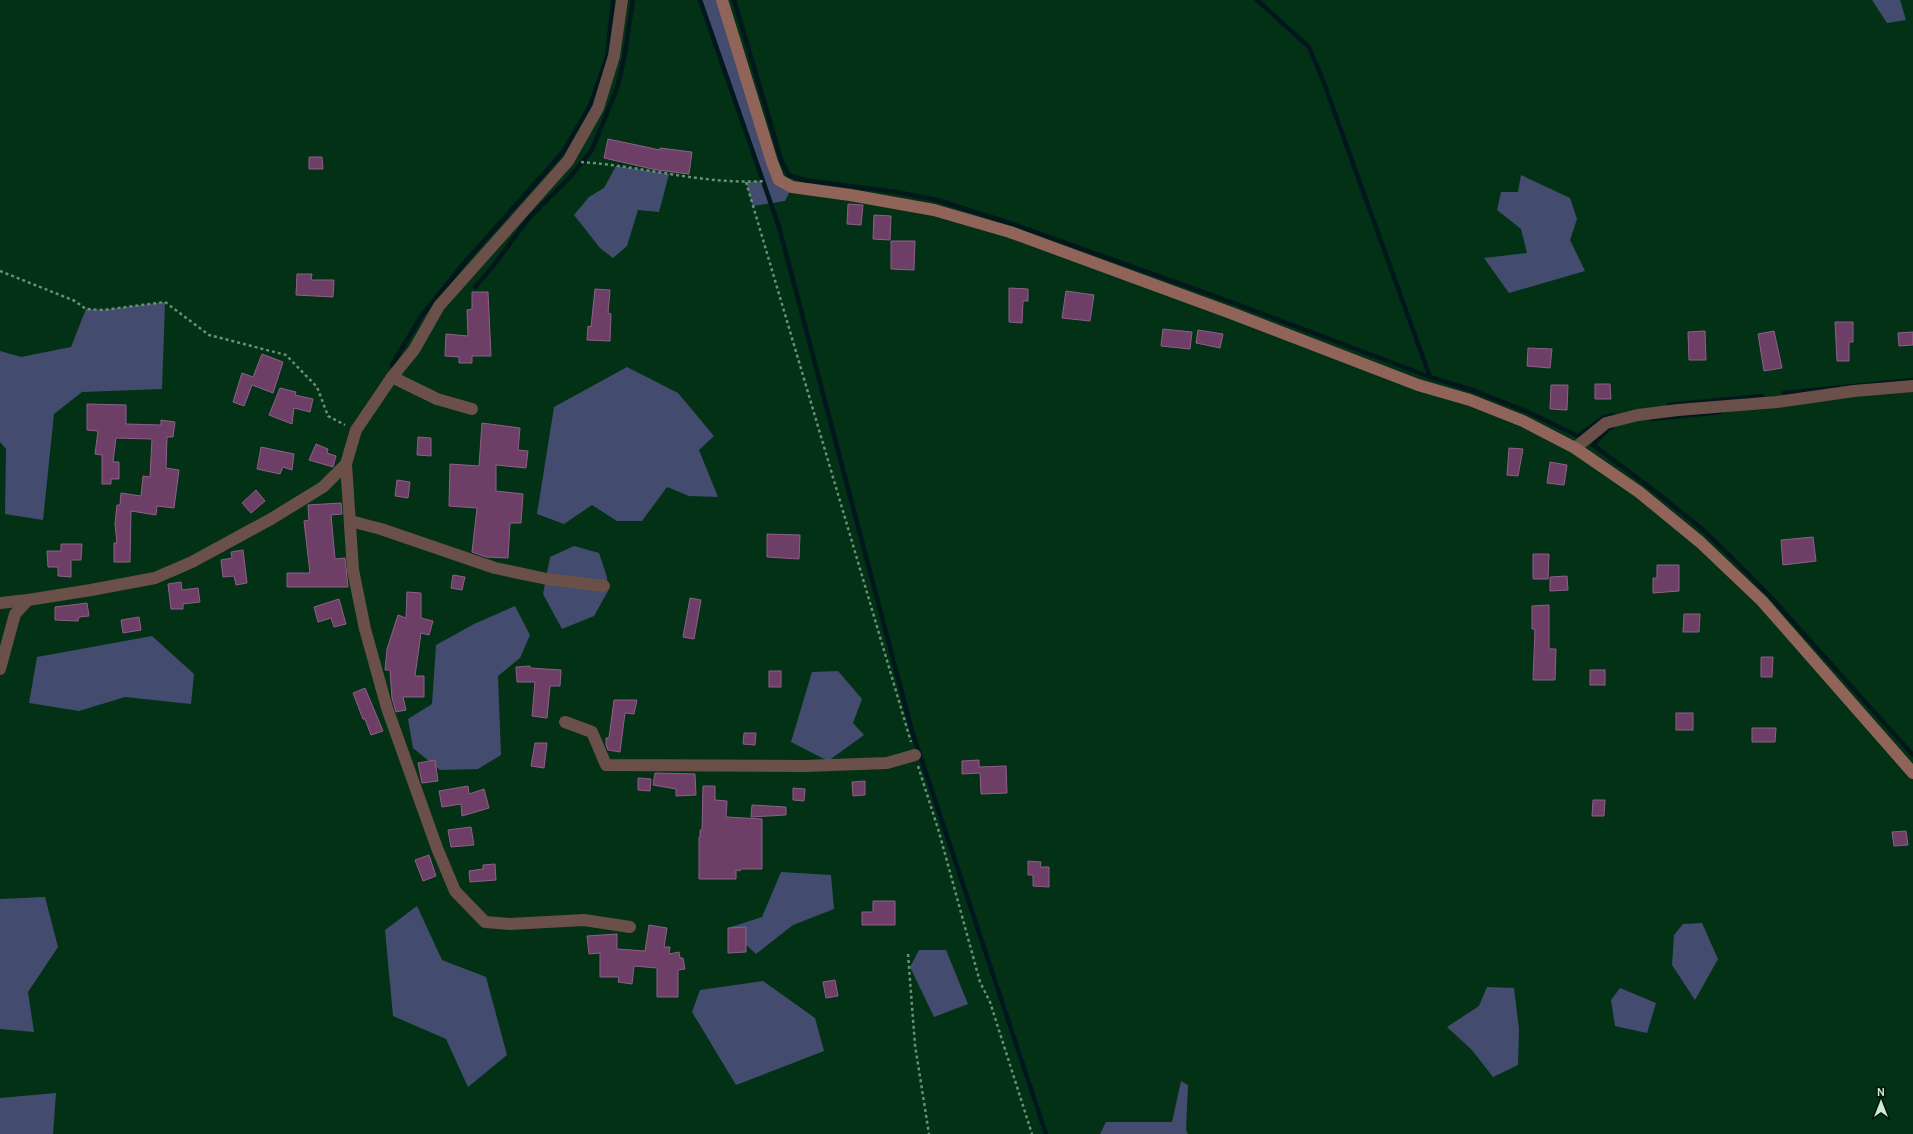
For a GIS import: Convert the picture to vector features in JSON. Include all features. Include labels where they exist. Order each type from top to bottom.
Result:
[{"type":"street","points":[[622,0],[614,56],[598,108],[568,161],[439,306],[414,350],[392,377],[356,430],[346,464],[353,570],[364,629],[387,708],[437,848],[455,891],[485,922],[510,924],[584,920],[630,927]]},
{"type":"street","points":[[722,0],[772,162],[779,180],[792,187],[865,197],[934,210],[1010,232],[1230,313],[1418,385],[1470,400],[1523,421],[1575,448],[1639,492],[1700,542],[1762,601],[1913,773]]},
{"type":"street","points":[[392,377],[437,399],[472,409]]},
{"type":"street","points":[[1575,448],[1606,423],[1638,416],[1678,410],[1777,402],[1854,391],[1913,386]]},
{"type":"street","points":[[0,602],[28,600],[155,578],[192,562],[272,519],[323,487],[346,464]]},
{"type":"street","points":[[350,521],[381,529],[495,568],[547,579],[604,586]]},
{"type":"street","points":[[0,669],[15,614],[28,600]]},
{"type":"street","points":[[565,722],[592,732],[606,765],[805,766],[887,763],[915,755]]},
{"type":"path","points":[[590,162],[690,178],[746,182],[779,180]]},
{"type":"path","points":[[746,182],[884,655],[939,832],[980,982],[990,1002],[1032,1134]]},
{"type":"path","points":[[0,271],[75,301],[86,309],[103,310],[165,302],[209,335],[286,355],[317,387],[328,416],[356,430]]},
{"type":"path","points":[[908,954],[915,1045],[929,1134]]},
{"type":"shaded area","points":[[700,0],[722,0],[772,162],[792,187],[785,201],[753,206],[746,182],[762,181]]},
{"type":"shaded area","points":[[1872,0],[1900,0],[1906,20],[1887,23]]},
{"type":"shaded area","points":[[616,166],[669,174],[659,212],[638,210],[627,246],[613,258],[600,248],[574,215],[589,197],[604,188]]},
{"type":"shaded area","points":[[1521,175],[1570,198],[1577,219],[1570,240],[1585,271],[1509,293],[1484,258],[1527,253],[1521,229],[1497,210],[1501,192],[1518,192]]},
{"type":"shaded area","points":[[165,302],[162,389],[82,392],[54,414],[43,520],[5,514],[6,449],[0,442],[0,351],[21,357],[71,347],[86,309],[103,310]]},
{"type":"shaded area","points":[[627,367],[678,393],[714,436],[699,450],[718,497],[689,496],[667,487],[642,521],[617,521],[592,505],[564,524],[537,514],[554,407]]},
{"type":"shaded area","points":[[574,546],[599,553],[607,577],[608,591],[594,616],[562,629],[543,594],[550,557]]},
{"type":"shaded area","points":[[515,606],[530,635],[520,658],[498,676],[501,755],[478,769],[440,770],[413,748],[408,719],[432,704],[436,645],[474,624]]},
{"type":"shaded area","points":[[152,636],[194,674],[191,704],[125,697],[79,711],[29,703],[37,657]]},
{"type":"shaded area","points":[[838,671],[862,699],[853,723],[864,735],[828,761],[791,742],[812,672]]},
{"type":"shaded area","points":[[781,872],[831,875],[834,909],[793,925],[756,954],[728,928],[762,917]]},
{"type":"shaded area","points":[[45,897],[58,947],[28,992],[34,1032],[0,1029],[0,899]]},
{"type":"shaded area","points":[[417,906],[442,960],[486,977],[507,1055],[468,1087],[446,1039],[393,1016],[385,930]]},
{"type":"shaded area","points":[[1702,923],[1718,959],[1695,1000],[1672,965],[1674,935],[1683,924]]},
{"type":"shaded area","points":[[919,950],[946,950],[968,1004],[934,1017],[910,967]]},
{"type":"shaded area","points":[[763,981],[815,1018],[824,1051],[736,1085],[692,1012],[700,990]]},
{"type":"shaded area","points":[[1487,987],[1514,988],[1519,1029],[1518,1065],[1493,1077],[1472,1050],[1447,1027],[1479,1006]]},
{"type":"shaded area","points":[[1620,988],[1656,1003],[1647,1033],[1615,1026],[1611,1000]]},
{"type":"shaded area","points":[[1181,1081],[1188,1085],[1186,1130],[1188,1134],[1100,1134],[1106,1122],[1172,1122]]},
{"type":"shaded area","points":[[56,1093],[53,1134],[0,1134],[0,1098]]},
{"type":"building","points":[[608,139],[660,150],[660,148],[692,152],[689,174],[657,170],[604,158]]},
{"type":"building","points":[[309,157],[322,157],[323,169],[309,169]]},
{"type":"building","points":[[848,204],[863,205],[861,225],[847,224]]},
{"type":"building","points":[[874,215],[891,216],[890,240],[873,239]]},
{"type":"building","points":[[891,241],[915,241],[914,270],[891,269]]},
{"type":"building","points":[[297,274],[312,274],[311,280],[334,280],[333,297],[296,295]]},
{"type":"building","points":[[1009,288],[1028,289],[1028,301],[1023,301],[1022,323],[1009,322]]},
{"type":"building","points":[[595,289],[610,290],[608,313],[611,314],[610,341],[587,340],[588,326],[591,327]]},
{"type":"building","points":[[1066,291],[1094,295],[1090,321],[1062,318]]},
{"type":"building","points":[[472,292],[488,292],[491,356],[472,356],[472,363],[459,363],[459,357],[445,356],[446,334],[468,336],[467,310],[472,309]]},
{"type":"building","points":[[1835,322],[1853,322],[1853,342],[1849,342],[1849,361],[1837,361]]},
{"type":"building","points":[[1163,329],[1192,332],[1190,349],[1161,346]]},
{"type":"building","points":[[1198,330],[1223,334],[1220,348],[1196,343]]},
{"type":"building","points":[[1705,331],[1706,360],[1689,360],[1688,332]]},
{"type":"building","points":[[1774,331],[1782,368],[1764,371],[1758,334]]},
{"type":"building","points":[[1913,332],[1913,345],[1899,346],[1898,333]]},
{"type":"building","points":[[1528,348],[1552,349],[1550,368],[1527,366]]},
{"type":"building","points":[[262,354],[283,362],[273,393],[252,385],[244,406],[233,402],[242,373],[253,377]]},
{"type":"building","points":[[1595,384],[1610,384],[1611,399],[1595,399]]},
{"type":"building","points":[[1551,385],[1568,385],[1567,410],[1550,409]]},
{"type":"building","points":[[280,388],[296,392],[295,395],[313,399],[310,412],[294,408],[292,424],[269,415]]},
{"type":"building","points":[[87,404],[126,405],[126,424],[161,425],[161,420],[175,422],[173,437],[167,437],[166,468],[179,470],[174,508],[157,506],[156,515],[131,511],[130,562],[114,562],[114,543],[117,543],[115,524],[117,505],[120,505],[121,493],[141,496],[143,476],[150,477],[152,439],[116,438],[113,462],[119,462],[119,479],[111,479],[111,484],[102,484],[102,455],[95,454],[98,431],[87,430]]},
{"type":"building","points":[[482,423],[520,428],[518,450],[528,451],[526,468],[496,465],[496,491],[523,494],[521,523],[510,523],[508,558],[486,557],[472,552],[477,508],[449,506],[450,464],[479,466]]},
{"type":"building","points":[[418,437],[431,438],[431,456],[417,455]]},
{"type":"building","points":[[316,444],[328,449],[327,453],[336,456],[333,467],[309,460]]},
{"type":"building","points":[[261,447],[294,454],[292,470],[283,467],[280,474],[257,469]]},
{"type":"building","points":[[1509,448],[1523,449],[1518,476],[1507,475]]},
{"type":"building","points":[[1550,462],[1567,465],[1564,485],[1547,483]]},
{"type":"building","points":[[397,480],[410,482],[408,498],[395,496]]},
{"type":"building","points":[[256,490],[265,501],[251,513],[242,503]]},
{"type":"building","points":[[341,503],[342,514],[331,515],[335,559],[345,558],[348,587],[287,587],[287,573],[310,573],[304,521],[309,520],[308,505]]},
{"type":"building","points":[[767,534],[800,535],[799,559],[767,557]]},
{"type":"building","points":[[1813,537],[1816,561],[1783,565],[1781,540]]},
{"type":"building","points":[[61,544],[82,544],[81,560],[71,560],[71,577],[58,576],[58,567],[48,567],[47,551],[61,551]]},
{"type":"building","points":[[243,550],[247,583],[236,585],[234,576],[223,577],[221,560],[232,558],[231,552]]},
{"type":"building","points":[[1533,554],[1549,554],[1548,579],[1533,579]]},
{"type":"building","points":[[1657,565],[1679,565],[1679,591],[1653,593],[1653,578],[1657,578]]},
{"type":"building","points":[[453,575],[465,577],[462,590],[451,588]]},
{"type":"building","points":[[1567,576],[1568,590],[1550,591],[1550,577]]},
{"type":"building","points":[[181,582],[182,590],[198,588],[200,602],[183,604],[183,609],[171,609],[168,584]]},
{"type":"building","points":[[407,592],[421,593],[421,618],[433,621],[429,635],[421,633],[415,676],[424,676],[424,697],[403,697],[406,710],[396,712],[392,698],[390,670],[385,670],[387,649],[398,615],[406,618]]},
{"type":"building","points":[[690,598],[701,600],[694,639],[683,637]]},
{"type":"building","points":[[339,599],[346,624],[334,627],[331,618],[318,622],[314,607]]},
{"type":"building","points":[[87,603],[89,616],[79,617],[78,621],[55,620],[55,607]]},
{"type":"building","points":[[1549,605],[1549,649],[1556,649],[1555,680],[1533,680],[1535,629],[1532,629],[1532,606]]},
{"type":"building","points":[[1684,614],[1700,614],[1699,632],[1683,632]]},
{"type":"building","points":[[139,617],[141,630],[123,633],[121,620]]},
{"type":"building","points":[[1761,657],[1773,657],[1772,677],[1761,677]]},
{"type":"building","points":[[530,666],[530,668],[561,670],[560,686],[550,686],[547,718],[532,716],[535,682],[517,682],[516,667]]},
{"type":"building","points":[[1590,670],[1605,670],[1605,685],[1590,685]]},
{"type":"building","points":[[769,671],[781,671],[781,687],[769,687]]},
{"type":"building","points":[[365,688],[383,731],[371,735],[353,693]]},
{"type":"building","points":[[614,700],[637,700],[634,714],[625,713],[620,752],[608,750],[606,745],[606,738],[609,738]]},
{"type":"building","points":[[1676,713],[1693,713],[1693,730],[1676,730]]},
{"type":"building","points":[[1752,728],[1776,728],[1775,742],[1752,742]]},
{"type":"building","points":[[744,733],[756,733],[755,745],[743,744]]},
{"type":"building","points":[[535,743],[547,743],[544,768],[531,766]]},
{"type":"building","points":[[435,760],[438,781],[422,783],[418,763]]},
{"type":"building","points":[[979,760],[979,767],[1006,766],[1007,793],[981,794],[980,773],[962,774],[962,761]]},
{"type":"building","points":[[655,773],[695,774],[696,795],[676,796],[676,789],[653,785]]},
{"type":"building","points":[[638,778],[651,779],[650,791],[638,790]]},
{"type":"building","points":[[865,781],[865,795],[853,796],[852,782]]},
{"type":"building","points":[[468,786],[469,794],[484,789],[489,808],[462,816],[461,804],[442,807],[439,791]]},
{"type":"building","points":[[703,786],[715,786],[715,800],[727,801],[726,817],[762,819],[762,869],[736,870],[736,879],[699,879],[699,837],[700,830],[702,830]]},
{"type":"building","points":[[793,788],[805,789],[804,801],[793,800]]},
{"type":"building","points":[[1593,800],[1605,800],[1604,816],[1592,816]]},
{"type":"building","points":[[752,805],[786,807],[786,815],[751,817]]},
{"type":"building","points":[[471,827],[474,845],[451,847],[448,830]]},
{"type":"building","points":[[1906,831],[1908,845],[1894,846],[1892,832]]},
{"type":"building","points":[[429,855],[436,876],[423,881],[415,860]]},
{"type":"building","points":[[1028,861],[1041,862],[1040,867],[1049,867],[1049,887],[1033,886],[1033,875],[1028,875]]},
{"type":"building","points":[[495,864],[496,880],[470,882],[469,871],[483,869],[483,865]]},
{"type":"building","points":[[873,901],[895,901],[895,925],[862,925],[862,912],[873,912]]},
{"type":"building","points":[[649,925],[667,928],[664,947],[670,947],[669,954],[679,952],[680,958],[683,958],[685,969],[678,970],[678,997],[657,997],[657,968],[634,966],[632,984],[618,982],[619,977],[600,977],[600,953],[589,954],[587,936],[617,934],[617,949],[645,951]]},
{"type":"building","points":[[746,927],[746,952],[728,953],[728,928]]},
{"type":"building","points":[[835,980],[838,996],[826,998],[823,982]]},
{"type":"waterway","points":[[392,365],[422,315],[466,261],[563,152],[590,106],[607,57],[613,0]]},
{"type":"waterway","points":[[475,287],[494,265],[528,219],[569,178],[592,150],[617,88],[624,59],[633,0]]},
{"type":"waterway","points":[[700,0],[779,227],[912,731],[1046,1134]]},
{"type":"waterway","points":[[734,0],[782,162],[789,175],[804,180],[896,192],[937,200],[1013,224],[1234,303],[1430,377],[1475,391],[1528,412],[1578,436],[1604,417],[1614,415]]},
{"type":"waterway","points":[[1257,0],[1309,47],[1324,83],[1430,377]]},
{"type":"waterway","points":[[1784,393],[1913,380]]},
{"type":"waterway","points":[[1669,405],[1762,396]]},
{"type":"waterway","points":[[1651,419],[1721,412]]},
{"type":"waterway","points":[[1612,427],[1609,428],[1593,445],[1656,492],[1702,529],[1727,553],[1769,595],[1913,755]]}]
